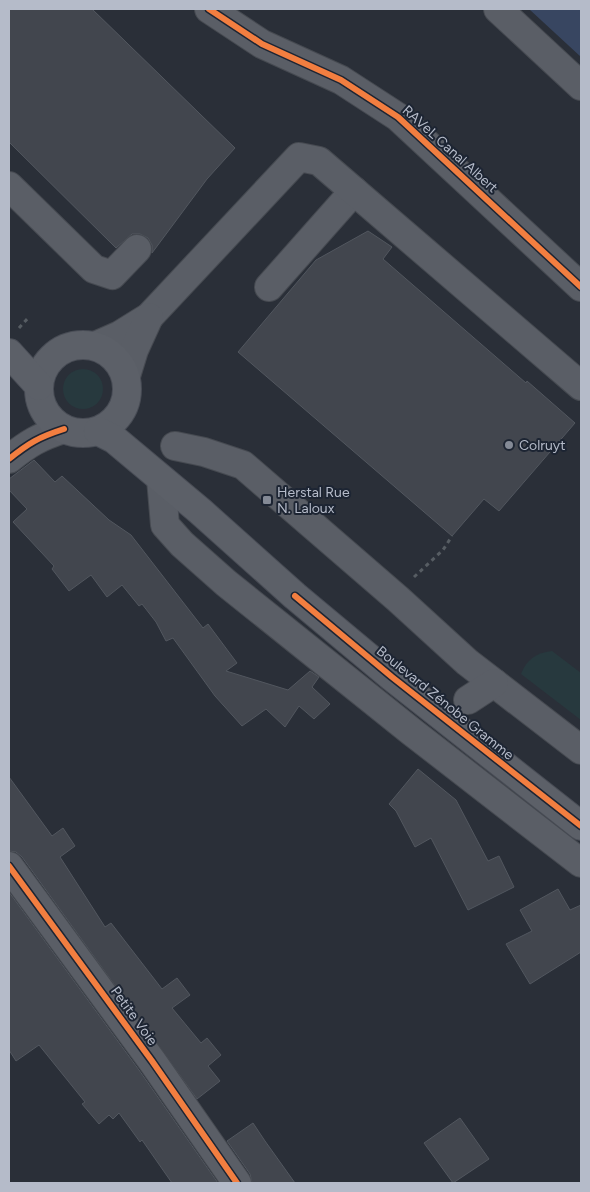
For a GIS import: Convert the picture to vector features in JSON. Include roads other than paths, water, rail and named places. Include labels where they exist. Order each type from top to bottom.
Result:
[{"type":"main road","points":[[75,345],[95,346],[109,352],[119,362],[126,376],[128,389],[125,404],[117,418],[98,431],[90,433],[64,429],[55,424],[43,408],[39,386],[40,378],[47,362],[58,352],[75,345]]},
{"type":"main road","points":[[9,353],[39,386]]},
{"type":"main road","name":"Boulevard Zénobe Gramme","points":[[98,431],[114,438],[200,511],[295,596],[392,677],[581,826]]},
{"type":"street","name":"RAVeL Canal Albert","points":[[208,9],[262,44],[341,80],[398,117],[581,287]]},
{"type":"street","points":[[498,9],[581,86]]},
{"type":"street","points":[[95,346],[120,335],[149,316],[299,158],[319,161],[581,386]]},
{"type":"street","points":[[9,186],[94,269],[112,275],[137,249]]},
{"type":"street","points":[[269,287],[354,191]]},
{"type":"street","points":[[126,376],[134,350],[149,316]]},
{"type":"street","points":[[9,459],[29,443],[64,429]]},
{"type":"street","points":[[175,446],[204,452],[243,464],[398,599],[467,662],[581,750]]},
{"type":"street","points":[[161,479],[166,525],[182,544],[226,582],[412,732],[581,863]]},
{"type":"street","points":[[468,700],[494,683]]},
{"type":"street","name":"Petite Voie","points":[[9,866],[152,1061],[237,1183]]},
{"type":"water","points":[[529,9],[581,9],[581,57]]},
{"type":"place","name":"Colruyt","points":[[509,445]]},
{"type":"place","name":"Herstal Rue N. Laloux","points":[[267,500]]}]
